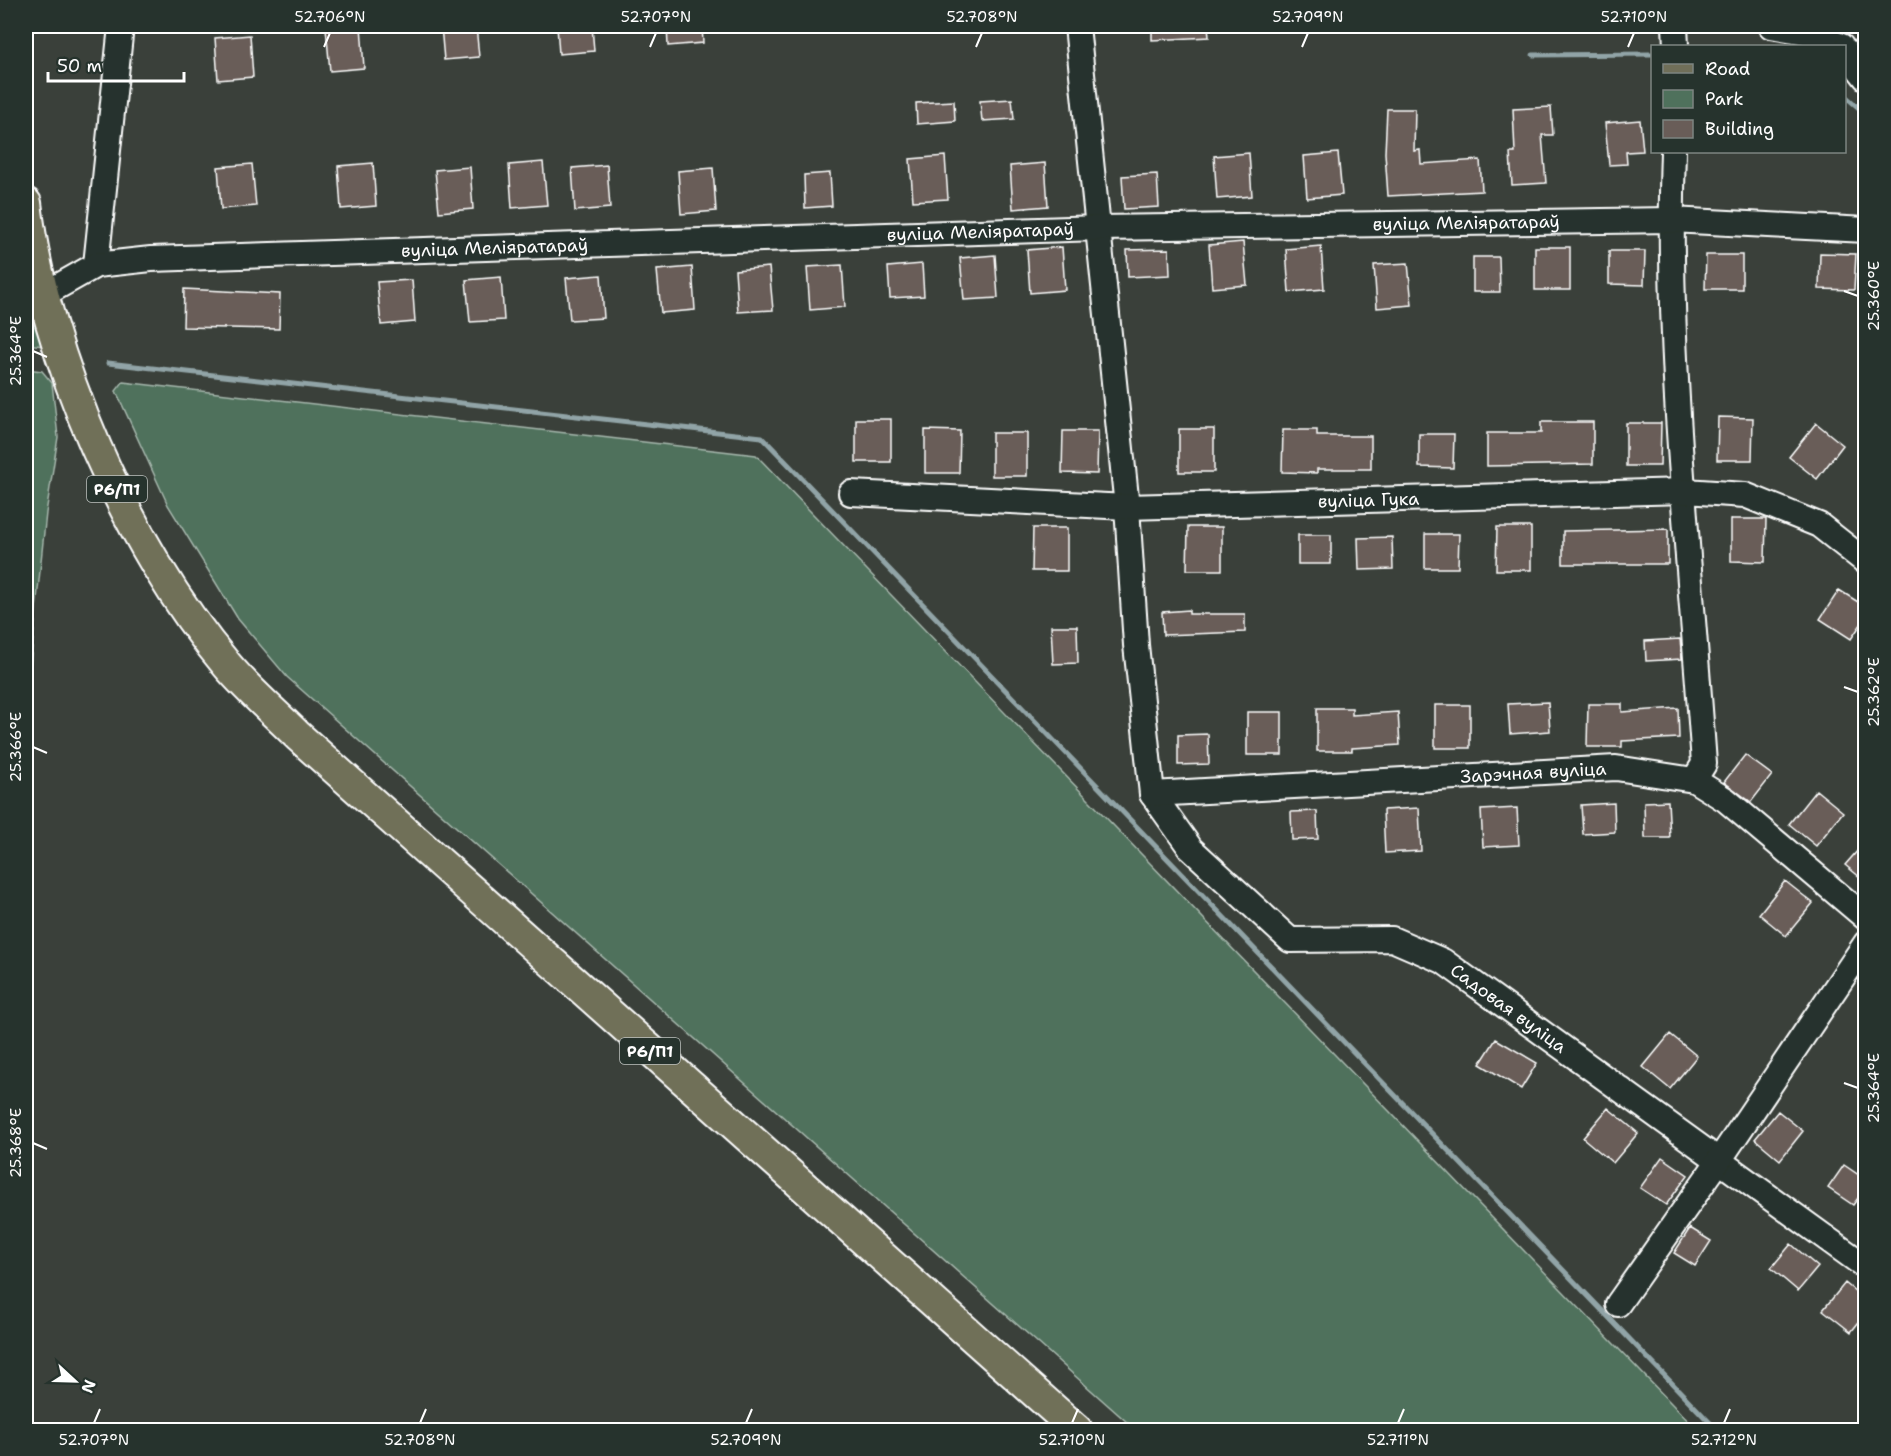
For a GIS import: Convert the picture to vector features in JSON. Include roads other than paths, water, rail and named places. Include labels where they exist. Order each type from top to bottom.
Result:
[{"type":"main road","name":"Р6/П1","points":[[26,203],[42,295],[74,391],[100,456],[182,606],[228,666],[307,744],[1077,1431]]},
{"type":"street","points":[[42,295],[96,265],[121,26]]},
{"type":"street","points":[[1077,26],[1127,507],[1136,645],[1152,794]]},
{"type":"street","points":[[1675,26],[1676,45]]},
{"type":"street","points":[[1771,26],[1806,32],[1838,45]]},
{"type":"street","points":[[1826,26],[1841,45]]},
{"type":"street","points":[[1846,51],[1866,78]]},
{"type":"street","points":[[1673,153],[1671,220],[1674,354],[1704,764],[1694,780]]},
{"type":"street","name":"вуліца Меліяратараў","points":[[96,265],[174,258],[1099,228],[1671,220],[1866,230]]},
{"type":"street","name":"вуліца Гука","points":[[851,493],[1127,507],[1685,491],[1745,495],[1819,525],[1866,562]]},
{"type":"street","name":"Зарэчная вуліца","points":[[1152,794],[1616,768],[1694,780],[1726,800],[1866,918]]},
{"type":"street","name":"Садовая вуліца","points":[[1152,794],[1191,849],[1290,940],[1392,939],[1443,961],[1866,1267]]},
{"type":"street","points":[[1618,1304],[1718,1162],[1866,943]]},
{"type":"waterway","points":[[1533,55],[1651,54]]},
{"type":"waterway","points":[[1846,97],[1866,114]]},
{"type":"waterway","points":[[108,363],[762,437],[1717,1430]]}]
